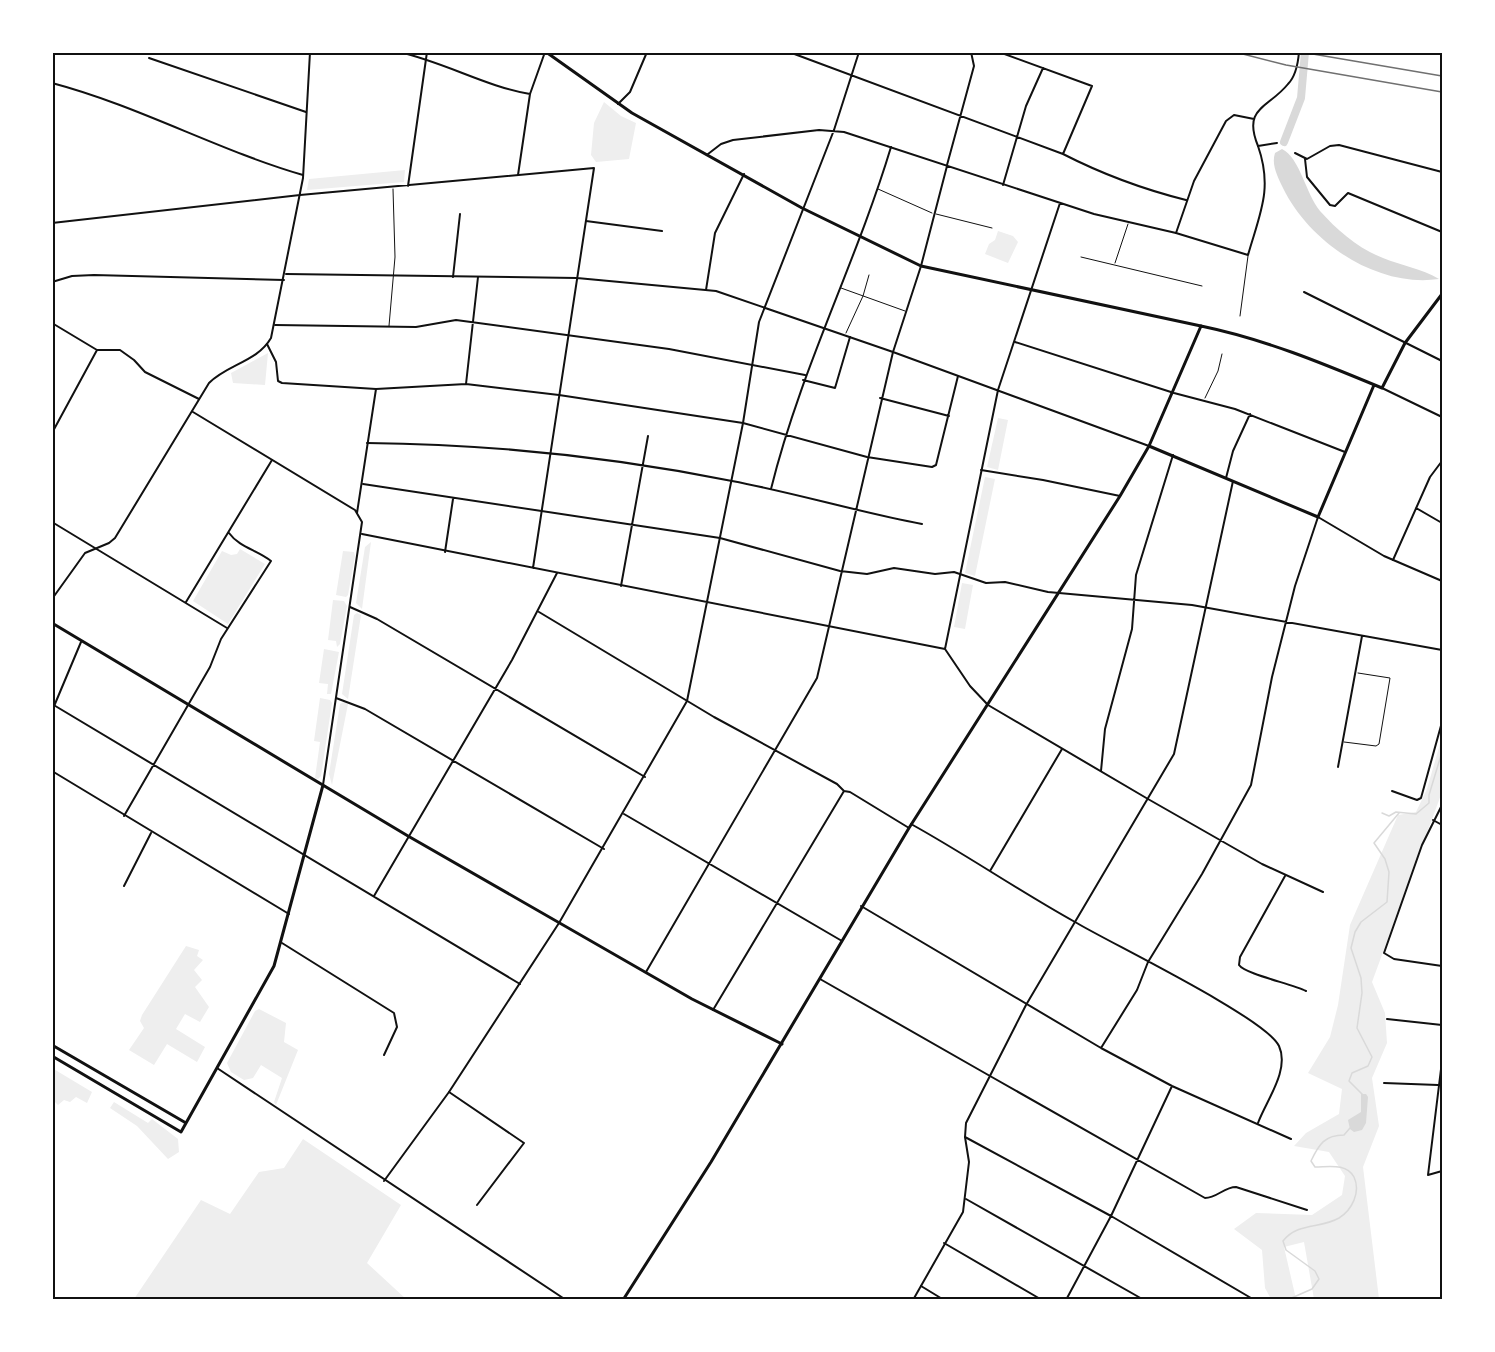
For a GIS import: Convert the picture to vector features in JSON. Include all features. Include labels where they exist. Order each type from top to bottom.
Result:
[{"type":"main road","points":[[545,52],[618,104],[802,208],[921,266],[1237,334],[1296,352],[1382,388],[1405,343],[1443,294]]},
{"type":"main road","points":[[623,1299],[782,1044],[910,826],[1120,496],[1149,446],[1174,393],[1201,326]]},
{"type":"main road","points":[[1149,446],[1318,517],[1374,385]]},
{"type":"main road","points":[[52,623],[408,836],[713,1010],[782,1044]]},
{"type":"main road","points":[[52,1056],[181,1132],[271,973],[282,943],[322,786]]},
{"type":"main road","points":[[52,1045],[186,1124]]},
{"type":"street","points":[[52,599],[83,555],[115,538],[214,378],[255,356],[267,344],[275,325],[286,274],[303,175],[310,52]]},
{"type":"street","points":[[399,52],[426,58],[504,88],[530,94]]},
{"type":"street","points":[[408,186],[427,52]]},
{"type":"street","points":[[518,175],[530,94],[545,52]]},
{"type":"street","points":[[618,104],[630,92],[647,52]]},
{"type":"street","points":[[789,52],[1063,154],[1100,173],[1140,189],[1186,200]]},
{"type":"street","points":[[384,1181],[449,1092],[559,923],[604,849],[687,701],[764,306],[834,130],[859,52]]},
{"type":"street","points":[[999,52],[1092,87],[1063,154]]},
{"type":"street","points":[[708,154],[722,144],[733,140],[834,130],[1060,203],[1176,232],[1248,255],[1267,187],[1266,172],[1253,132],[1254,119],[1266,102],[1289,84],[1296,71],[1299,52]]},
{"type":"street","points":[[646,972],[711,864],[817,678],[880,398],[921,266],[962,116],[974,66],[972,53]]},
{"type":"street","points":[[149,58],[306,112]]},
{"type":"street","points":[[1003,185],[1016,136],[1043,68]]},
{"type":"street","points":[[52,82],[150,115],[218,146],[303,175]]},
{"type":"street","points":[[1176,232],[1186,200],[1227,121],[1234,115],[1254,119]]},
{"type":"street","points":[[1258,146],[1277,143]]},
{"type":"street","points":[[1305,159],[1335,145],[1443,172]]},
{"type":"street","points":[[771,489],[785,433],[803,380],[861,236],[891,147]]},
{"type":"street","points":[[1295,153],[1305,159]]},
{"type":"street","points":[[1305,159],[1307,177],[1330,205],[1340,203],[1348,193],[1443,232]]},
{"type":"street","points":[[52,223],[300,195],[594,168],[533,568]]},
{"type":"street","points":[[706,290],[716,233],[744,174]]},
{"type":"street","points":[[945,649],[958,574],[998,390],[1060,203]]},
{"type":"street","points":[[453,277],[460,214]]},
{"type":"street","points":[[586,221],[662,231]]},
{"type":"street","points":[[286,274],[577,278],[721,292],[1149,446]]},
{"type":"street","points":[[52,282],[72,276],[94,275],[284,280]]},
{"type":"street","points":[[466,384],[478,277]]},
{"type":"street","points":[[1304,292],[1443,361]]},
{"type":"street","points":[[275,325],[421,327],[451,320],[474,322],[568,337],[669,349],[805,375]]},
{"type":"street","points":[[52,322],[96,350],[120,350],[145,372],[199,399]]},
{"type":"street","points":[[803,380],[835,388],[850,337]]},
{"type":"street","points":[[1015,342],[1174,393],[1250,414],[1345,453]]},
{"type":"street","points":[[267,344],[276,362],[278,381],[282,383],[376,388],[466,384],[559,395],[743,423],[867,457],[934,467],[958,376]]},
{"type":"street","points":[[52,433],[96,350]]},
{"type":"street","points":[[357,513],[376,388]]},
{"type":"street","points":[[1382,388],[1443,417]]},
{"type":"street","points":[[880,398],[949,417]]},
{"type":"street","points":[[193,412],[357,513],[362,522],[322,786]]},
{"type":"street","points":[[1226,478],[1233,451],[1250,414]]},
{"type":"street","points":[[621,586],[648,436]]},
{"type":"street","points":[[367,443],[457,444],[550,453],[644,466],[730,480],[854,511],[922,524]]},
{"type":"street","points":[[1101,771],[1106,729],[1132,629],[1136,575],[1147,532],[1173,455]]},
{"type":"street","points":[[186,602],[272,460]]},
{"type":"street","points":[[1393,560],[1430,477],[1443,461]]},
{"type":"street","points":[[981,470],[1120,496]]},
{"type":"street","points":[[913,1299],[963,1212],[966,1199],[964,1183],[969,1162],[965,1137],[966,1123],[1026,1005],[1167,769],[1178,738],[1233,481]]},
{"type":"street","points":[[363,484],[720,538],[840,571],[867,574],[894,568],[935,574],[958,574],[986,583],[1010,583],[1059,593],[1204,608],[1443,650]]},
{"type":"street","points":[[445,552],[453,499]]},
{"type":"street","points":[[1416,508],[1443,523]]},
{"type":"street","points":[[1101,1048],[1137,990],[1148,962],[1163,941],[1220,842],[1245,797],[1255,773],[1272,677],[1295,586],[1318,517],[1393,560],[1443,581]]},
{"type":"street","points":[[52,522],[228,629]]},
{"type":"street","points":[[124,816],[210,667],[228,629],[271,561],[250,547],[234,541],[229,533]]},
{"type":"street","points":[[362,534],[621,586],[829,624],[945,649],[970,686],[988,705],[1220,842],[1285,876],[1323,892]]},
{"type":"street","points":[[374,896],[512,660],[539,612],[557,573]]},
{"type":"street","points":[[350,607],[377,619],[645,777]]},
{"type":"street","points":[[539,612],[687,701],[990,871],[1074,922],[1225,1004],[1269,1032],[1281,1053],[1280,1069],[1258,1123]]},
{"type":"street","points":[[1338,767],[1362,636]]},
{"type":"street","points":[[52,711],[81,642]]},
{"type":"street","points":[[336,698],[365,708],[452,762],[604,849]]},
{"type":"street","points":[[54,705],[520,984]]},
{"type":"street","points":[[1392,791],[1417,800],[1421,798],[1443,722]]},
{"type":"street","points":[[990,871],[1062,749]]},
{"type":"street","points":[[52,771],[151,833],[289,914]]},
{"type":"street","points":[[713,1010],[844,791]]},
{"type":"street","points":[[1443,805],[1416,859],[1384,953],[1394,960],[1443,966]]},
{"type":"street","points":[[624,814],[842,941]]},
{"type":"street","points":[[1434,820],[1443,825]]},
{"type":"street","points":[[124,886],[151,833]]},
{"type":"street","points":[[1285,876],[1240,957],[1239,965],[1245,971],[1306,990]]},
{"type":"street","points":[[861,906],[1101,1048],[1172,1086],[1291,1139]]},
{"type":"street","points":[[282,943],[394,1013],[397,1027],[384,1055]]},
{"type":"street","points":[[820,980],[1205,1198],[1212,1197],[1225,1188],[1236,1186],[1307,1210]]},
{"type":"street","points":[[1387,1019],[1443,1025]]},
{"type":"street","points":[[1443,1061],[1428,1175],[1443,1171]]},
{"type":"street","points":[[217,1068],[384,1181],[566,1299]]},
{"type":"street","points":[[1384,1083],[1440,1087]]},
{"type":"street","points":[[1066,1299],[1111,1216],[1172,1086]]},
{"type":"street","points":[[449,1092],[524,1143],[477,1205]]},
{"type":"street","points":[[965,1137],[1111,1216],[1251,1298]]},
{"type":"street","points":[[966,1199],[1144,1299]]},
{"type":"street","points":[[944,1243],[1042,1299]]},
{"type":"street","points":[[921,1286],[944,1299]]},
{"type":"lane","points":[[389,327],[395,256],[393,187]]},
{"type":"lane","points":[[878,189],[934,214],[992,228]]},
{"type":"lane","points":[[1115,265],[1129,222]]},
{"type":"lane","points":[[1240,316],[1248,255]]},
{"type":"lane","points":[[1081,257],[1202,286]]},
{"type":"lane","points":[[845,335],[863,296],[868,275]]},
{"type":"lane","points":[[840,287],[905,312]]},
{"type":"lane","points":[[1204,400],[1215,380],[1222,354]]},
{"type":"lane","points":[[1343,742],[1379,745],[1390,681],[1388,677],[1356,672]]},
{"type":"shaded area","points":[[604,102],[621,116],[636,123],[629,159],[596,162],[591,155],[594,123]]},
{"type":"shaded area","points":[[1282,149],[1294,160],[1315,204],[1341,232],[1374,254],[1439,279],[1416,280],[1370,269],[1348,258],[1328,243],[1310,227],[1283,188],[1274,162],[1275,153]]},
{"type":"shaded area","points":[[405,170],[404,182],[307,190],[309,179]]},
{"type":"shaded area","points":[[998,231],[1013,236],[1018,242],[1008,263],[985,254],[989,244],[995,240]]},
{"type":"shaded area","points":[[268,353],[265,385],[233,383],[231,373]]},
{"type":"shaded area","points":[[998,418],[1008,420],[998,470],[987,467]]},
{"type":"shaded area","points":[[985,477],[995,479],[975,576],[965,573]]},
{"type":"shaded area","points":[[371,542],[362,609],[356,603],[365,547]]},
{"type":"shaded area","points":[[240,549],[265,564],[228,624],[193,601],[222,551],[231,555],[237,554]]},
{"type":"shaded area","points":[[343,551],[354,552],[355,556],[346,597],[336,595]]},
{"type":"shaded area","points":[[962,583],[973,585],[965,629],[954,627]]},
{"type":"shaded area","points":[[333,600],[344,601],[347,606],[340,644],[337,647],[336,641],[328,640]]},
{"type":"shaded area","points":[[357,613],[361,615],[348,699],[342,694],[354,615]]},
{"type":"shaded area","points":[[324,649],[339,652],[331,694],[327,694],[328,684],[319,683]]},
{"type":"shaded area","points":[[320,698],[330,700],[332,703],[321,776],[318,779],[315,778],[320,742],[314,741]]},
{"type":"shaded area","points":[[344,702],[348,704],[332,785],[329,774],[340,704]]},
{"type":"shaded area","points":[[1442,737],[1442,792],[1372,982],[1385,1013],[1387,1043],[1372,1078],[1379,1126],[1363,1167],[1379,1299],[1314,1299],[1304,1242],[1284,1247],[1296,1299],[1271,1299],[1265,1288],[1262,1250],[1234,1229],[1256,1213],[1312,1215],[1342,1195],[1345,1176],[1329,1152],[1294,1146],[1306,1133],[1339,1114],[1342,1089],[1308,1073],[1330,1037],[1338,1005],[1350,925],[1398,815],[1416,812],[1427,789]]},
{"type":"shaded area","points":[[186,946],[199,950],[197,956],[203,960],[194,970],[202,980],[195,987],[209,1007],[200,1022],[185,1014],[176,1029],[205,1047],[197,1062],[167,1044],[154,1065],[129,1050],[144,1028],[140,1021],[142,1015]]},
{"type":"shaded area","points":[[259,1009],[286,1023],[284,1042],[298,1050],[276,1105],[274,1102],[282,1078],[261,1065],[253,1078],[244,1080],[231,1072],[227,1063],[255,1011]]},
{"type":"shaded area","points":[[52,1068],[92,1092],[87,1103],[76,1097],[70,1102],[64,1100],[58,1105],[53,1100]]},
{"type":"shaded area","points":[[1361,1094],[1366,1094],[1368,1097],[1366,1123],[1362,1130],[1354,1132],[1350,1129],[1348,1120],[1361,1112]]},
{"type":"shaded area","points":[[114,1102],[148,1123],[152,1119],[178,1139],[179,1152],[168,1159],[137,1126],[110,1108]]},
{"type":"shaded area","points":[[303,1139],[401,1205],[367,1263],[406,1299],[134,1299],[201,1200],[230,1214],[259,1172],[284,1168]]},
{"type":"waterway","points":[[1284,142],[1301,98],[1305,52]]},
{"type":"waterway","points":[[1382,813],[1389,816],[1396,812],[1416,814],[1429,803],[1429,795],[1442,752]]},
{"type":"waterway","points":[[1363,1095],[1349,1081],[1352,1073],[1368,1066],[1372,1057],[1357,1028],[1362,993],[1361,978],[1351,948],[1355,932],[1361,922],[1387,902],[1389,872],[1385,859],[1374,843],[1399,813]]},
{"type":"waterway","points":[[1287,1300],[1312,1289],[1319,1279],[1315,1271],[1286,1250],[1283,1241],[1302,1228],[1339,1218],[1344,1215],[1354,1200],[1356,1183],[1351,1173],[1337,1167],[1315,1167],[1311,1161],[1323,1142],[1337,1135],[1344,1135],[1350,1128]]},
{"type":"railway","points":[[1235,52],[1286,65],[1442,92]]},
{"type":"railway","points":[[1301,52],[1442,76]]}]
